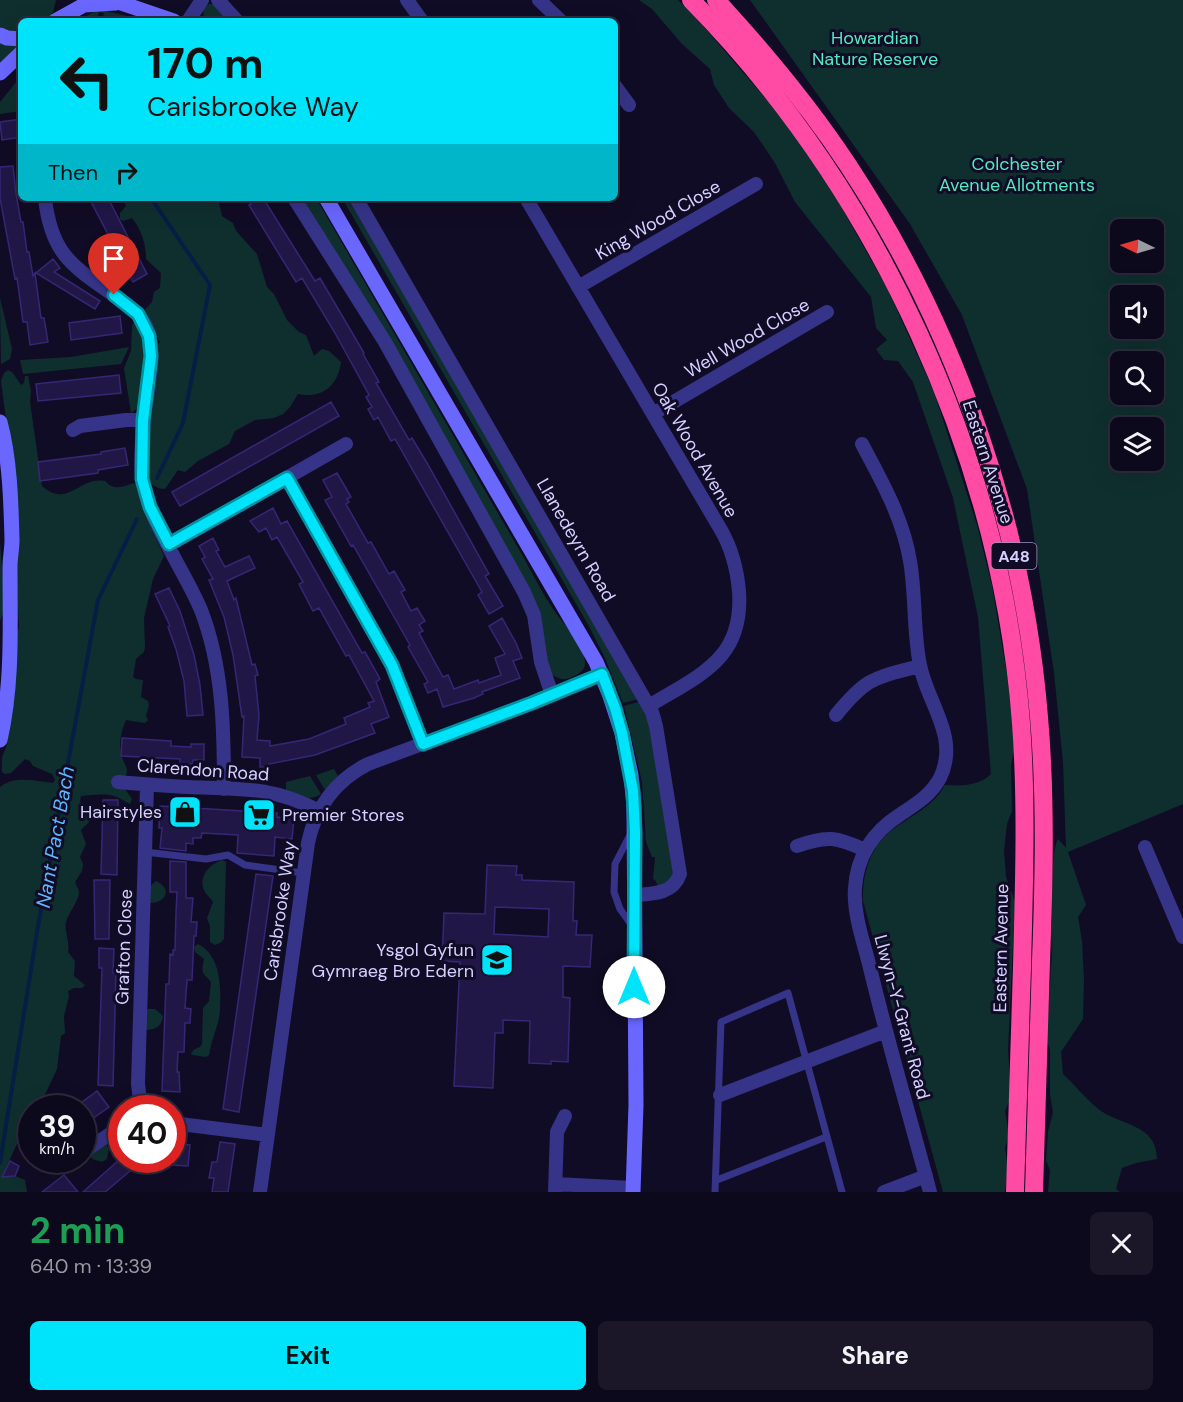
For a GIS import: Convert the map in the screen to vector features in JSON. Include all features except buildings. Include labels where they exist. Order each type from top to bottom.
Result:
[{"type":"highway","name":"Eastern Avenue","points":[[691,0],[731,42],[792,117],[828,168],[883,261],[913,319],[938,379],[984,512],[1003,595],[1021,722],[1024,900],[1015,1192]]},
{"type":"highway","name":"Eastern Avenue","points":[[716,0],[766,55],[813,115],[848,164],[897,246],[954,365],[1002,505],[1031,647],[1039,718],[1044,805],[1034,1192]]},
{"type":"street","points":[[56,18],[63,0]]},
{"type":"street","points":[[190,18],[202,0]]},
{"type":"street","points":[[218,0],[234,18]]},
{"type":"street","points":[[539,0],[558,18]]},
{"type":"street","points":[[60,18],[84,5],[114,1],[165,18]]},
{"type":"street","points":[[414,2],[421,18]]},
{"type":"street","points":[[0,34],[7,38],[18,39]]},
{"type":"street","points":[[0,73],[18,56]]},
{"type":"street","points":[[618,90],[629,105]]},
{"type":"street","name":"King Wood Close","points":[[578,287],[756,184]]},
{"type":"street","points":[[46,201],[52,233],[64,256],[79,271],[133,309],[147,328],[151,356],[143,420],[142,479],[150,507],[200,609],[212,646],[223,713],[224,789]]},
{"type":"street","points":[[296,201],[385,342],[524,592],[534,615],[541,662],[552,694]]},
{"type":"street","points":[[329,201],[602,674],[615,708],[627,751],[635,827],[636,1105],[633,1190],[555,1188],[557,1132],[565,1116]]},
{"type":"street","name":"Llanedeyrn Road","points":[[358,201],[649,706],[656,726],[680,874],[675,885],[665,891],[635,895]]},
{"type":"street","name":"Oak Wood Avenue","points":[[528,201],[728,542],[736,569],[740,608],[737,629],[722,655],[698,676],[649,706]]},
{"type":"street","name":"Well Wood Close","points":[[653,414],[828,312]]},
{"type":"street","points":[[73,430],[80,426],[143,420]]},
{"type":"street","points":[[0,422],[4,435],[12,542],[6,630],[8,686],[0,740]]},
{"type":"street","points":[[169,544],[346,444]]},
{"type":"street","name":"Llwyn-Y-Grant Road","points":[[862,444],[891,501],[905,537],[910,561],[920,666],[945,732],[947,745],[940,777],[928,794],[884,826],[865,850],[856,879],[855,904],[886,1031],[930,1192]]},
{"type":"street","points":[[287,478],[392,665],[423,744]]},
{"type":"street","points":[[0,516],[10,566]]},
{"type":"street","points":[[836,715],[854,693],[865,684],[879,676],[920,666]]},
{"type":"street","name":"Carisbrooke Way","points":[[260,1192],[309,835],[319,811],[332,791],[359,769],[602,674]]},
{"type":"street","name":"Clarendon Road","points":[[118,782],[147,786],[277,793],[319,811]]},
{"type":"street","name":"Grafton Close","points":[[139,1095],[147,786]]},
{"type":"street","points":[[797,846],[818,839],[835,838],[865,850]]},
{"type":"street","points":[[1145,848],[1183,937]]},
{"type":"street","points":[[720,1095],[886,1031]]},
{"type":"street","points":[[186,1125],[268,1135]]},
{"type":"street","points":[[884,1192],[926,1176]]},
{"type":"lane","points":[[634,929],[620,909],[614,892],[615,864],[635,827]]},
{"type":"lane","points":[[145,852],[206,859],[228,855],[245,865],[303,873]]},
{"type":"lane","points":[[716,1192],[721,1022],[788,993],[842,1192]]},
{"type":"lane","points":[[717,1180],[826,1137]]},
{"type":"green space","points":[[0,0],[56,0],[53,12],[48,18],[18,18],[18,33],[0,27]]},
{"type":"green space","points":[[639,0],[678,0],[692,13],[784,120],[817,164],[888,290],[934,392],[977,525],[992,586],[1007,675],[1015,746],[1011,765],[1012,811],[1007,824],[1004,851],[1006,877],[1015,902],[1008,1050],[1011,1097],[1005,1111],[1009,1135],[1005,1148],[1008,1169],[1005,1192],[943,1192],[863,901],[864,881],[869,862],[884,837],[928,805],[945,785],[975,783],[991,774],[978,617],[953,498],[913,382],[898,361],[884,360],[876,349],[887,340],[876,328],[871,297],[795,202],[775,163],[754,132],[729,108],[714,85],[710,69],[682,44],[652,9]]},
{"type":"green space","name":"Colchester Avenue Allotments","points":[[750,0],[1183,0],[1183,804],[1068,852],[1086,905],[1078,917],[1084,980],[1083,1019],[1061,1052],[1063,1074],[1097,1108],[1144,1132],[1151,1138],[1157,1159],[1122,1168],[1116,1189],[1120,1192],[1048,1192],[1050,1170],[1046,1161],[1048,1131],[1053,1113],[1050,1094],[1050,1050],[1047,1041],[1052,956],[1052,877],[1058,839],[1066,848],[1063,762],[1054,673],[1027,489],[962,315],[910,224]]},
{"type":"green space","points":[[214,4],[228,18],[204,18],[203,8]]},
{"type":"green space","points":[[99,9],[134,18],[103,18],[104,13],[99,12],[97,18],[83,18]]},
{"type":"green space","points":[[0,43],[18,46],[18,48],[0,64]]},
{"type":"green space","points":[[18,80],[18,111],[0,114],[0,102]]},
{"type":"green space","points":[[124,201],[219,201],[222,216],[233,223],[236,231],[257,254],[267,287],[274,294],[287,320],[299,332],[306,335],[314,356],[322,349],[329,351],[341,362],[336,378],[327,389],[314,394],[298,394],[283,414],[274,418],[255,420],[235,431],[229,444],[198,461],[185,472],[178,470],[165,489],[152,484],[147,470],[148,415],[157,346],[160,342],[143,312],[152,302],[154,292],[160,288],[161,273],[146,259],[143,238],[132,218],[123,221],[120,219],[120,213],[126,206]]},
{"type":"green space","points":[[302,201],[318,201],[542,591],[581,648],[585,662],[583,670],[564,679],[549,672],[542,635]]},
{"type":"green space","points":[[344,201],[353,201],[639,699],[623,703],[590,628]]},
{"type":"green space","points":[[0,298],[12,349],[10,359],[1,364]]},
{"type":"green space","points":[[135,318],[145,338],[146,361],[139,407],[131,413],[124,368],[131,351],[132,326]]},
{"type":"green space","points":[[129,347],[121,364],[23,374],[20,360],[71,357]]},
{"type":"green space","points":[[8,370],[13,373],[21,385],[24,383],[25,376],[28,376],[42,486],[59,494],[96,481],[105,481],[115,487],[134,483],[141,487],[152,530],[164,556],[153,579],[144,618],[144,652],[136,659],[133,677],[143,680],[141,697],[148,701],[146,716],[148,720],[145,723],[126,720],[120,741],[120,750],[127,773],[118,785],[125,789],[132,799],[130,804],[108,795],[81,796],[80,801],[90,818],[81,830],[86,844],[80,857],[83,864],[82,871],[75,882],[79,894],[66,925],[68,952],[75,961],[74,976],[85,985],[82,988],[68,991],[64,1016],[65,1033],[61,1036],[57,1069],[45,1095],[18,1095],[18,1142],[2,1176],[15,1176],[25,1180],[27,1192],[0,1192],[0,787],[19,780],[53,783],[55,780],[52,774],[33,766],[25,759],[11,773],[2,772],[2,757],[7,745],[16,637],[19,627],[9,443],[1,381]]},
{"type":"green space","points":[[0,542],[5,609],[0,621]]},
{"type":"green space","points":[[641,701],[647,711],[676,875],[659,888],[653,879],[655,857],[652,857],[646,842],[642,782],[624,706]]},
{"type":"green space","points":[[334,769],[338,776],[325,790],[316,775]]},
{"type":"green space","points":[[310,776],[321,794],[308,798],[286,791],[286,782]]},
{"type":"green space","points":[[222,860],[226,862],[224,939],[215,945],[210,942],[210,926],[207,918],[213,902],[204,890],[203,880],[206,871],[213,864]]},
{"type":"green space","points":[[156,881],[164,887],[165,895],[160,901],[150,903],[147,899],[148,888]]},
{"type":"green space","points":[[198,944],[206,949],[215,964],[220,991],[218,1021],[209,1055],[206,1057],[191,1053],[202,1044],[203,1008],[209,1001],[211,982],[203,972],[204,959],[195,952],[194,947]]},
{"type":"green space","points":[[155,1009],[163,1016],[158,1026],[146,1030],[143,1012]]},
{"type":"green space","points":[[104,1143],[108,1147],[107,1159],[102,1162],[96,1160],[96,1146]]},
{"type":"waterway","name":"Nant Pact Bach","points":[[153,201],[210,285],[183,423],[157,478]]},
{"type":"waterway","name":"Nant Pact Bach","points":[[0,1163],[38,926],[98,600],[137,519]]},
{"type":"place","name":"Hairstyles","points":[[185,812]]},
{"type":"place","name":"Premier Stores","points":[[259,815]]},
{"type":"place","name":"Ysgol Gyfun Gymraeg Bro Edern","points":[[497,960]]},
{"type":"route","points":[[114,295],[138,314],[147,328],[151,345],[143,420],[142,479],[150,507],[169,544],[287,478],[392,665],[423,744],[602,674],[615,708],[627,751],[633,791],[634,987]]},
{"type":"park label","name":"Howardian Nature Reserve","points":[[875,48]]}]
